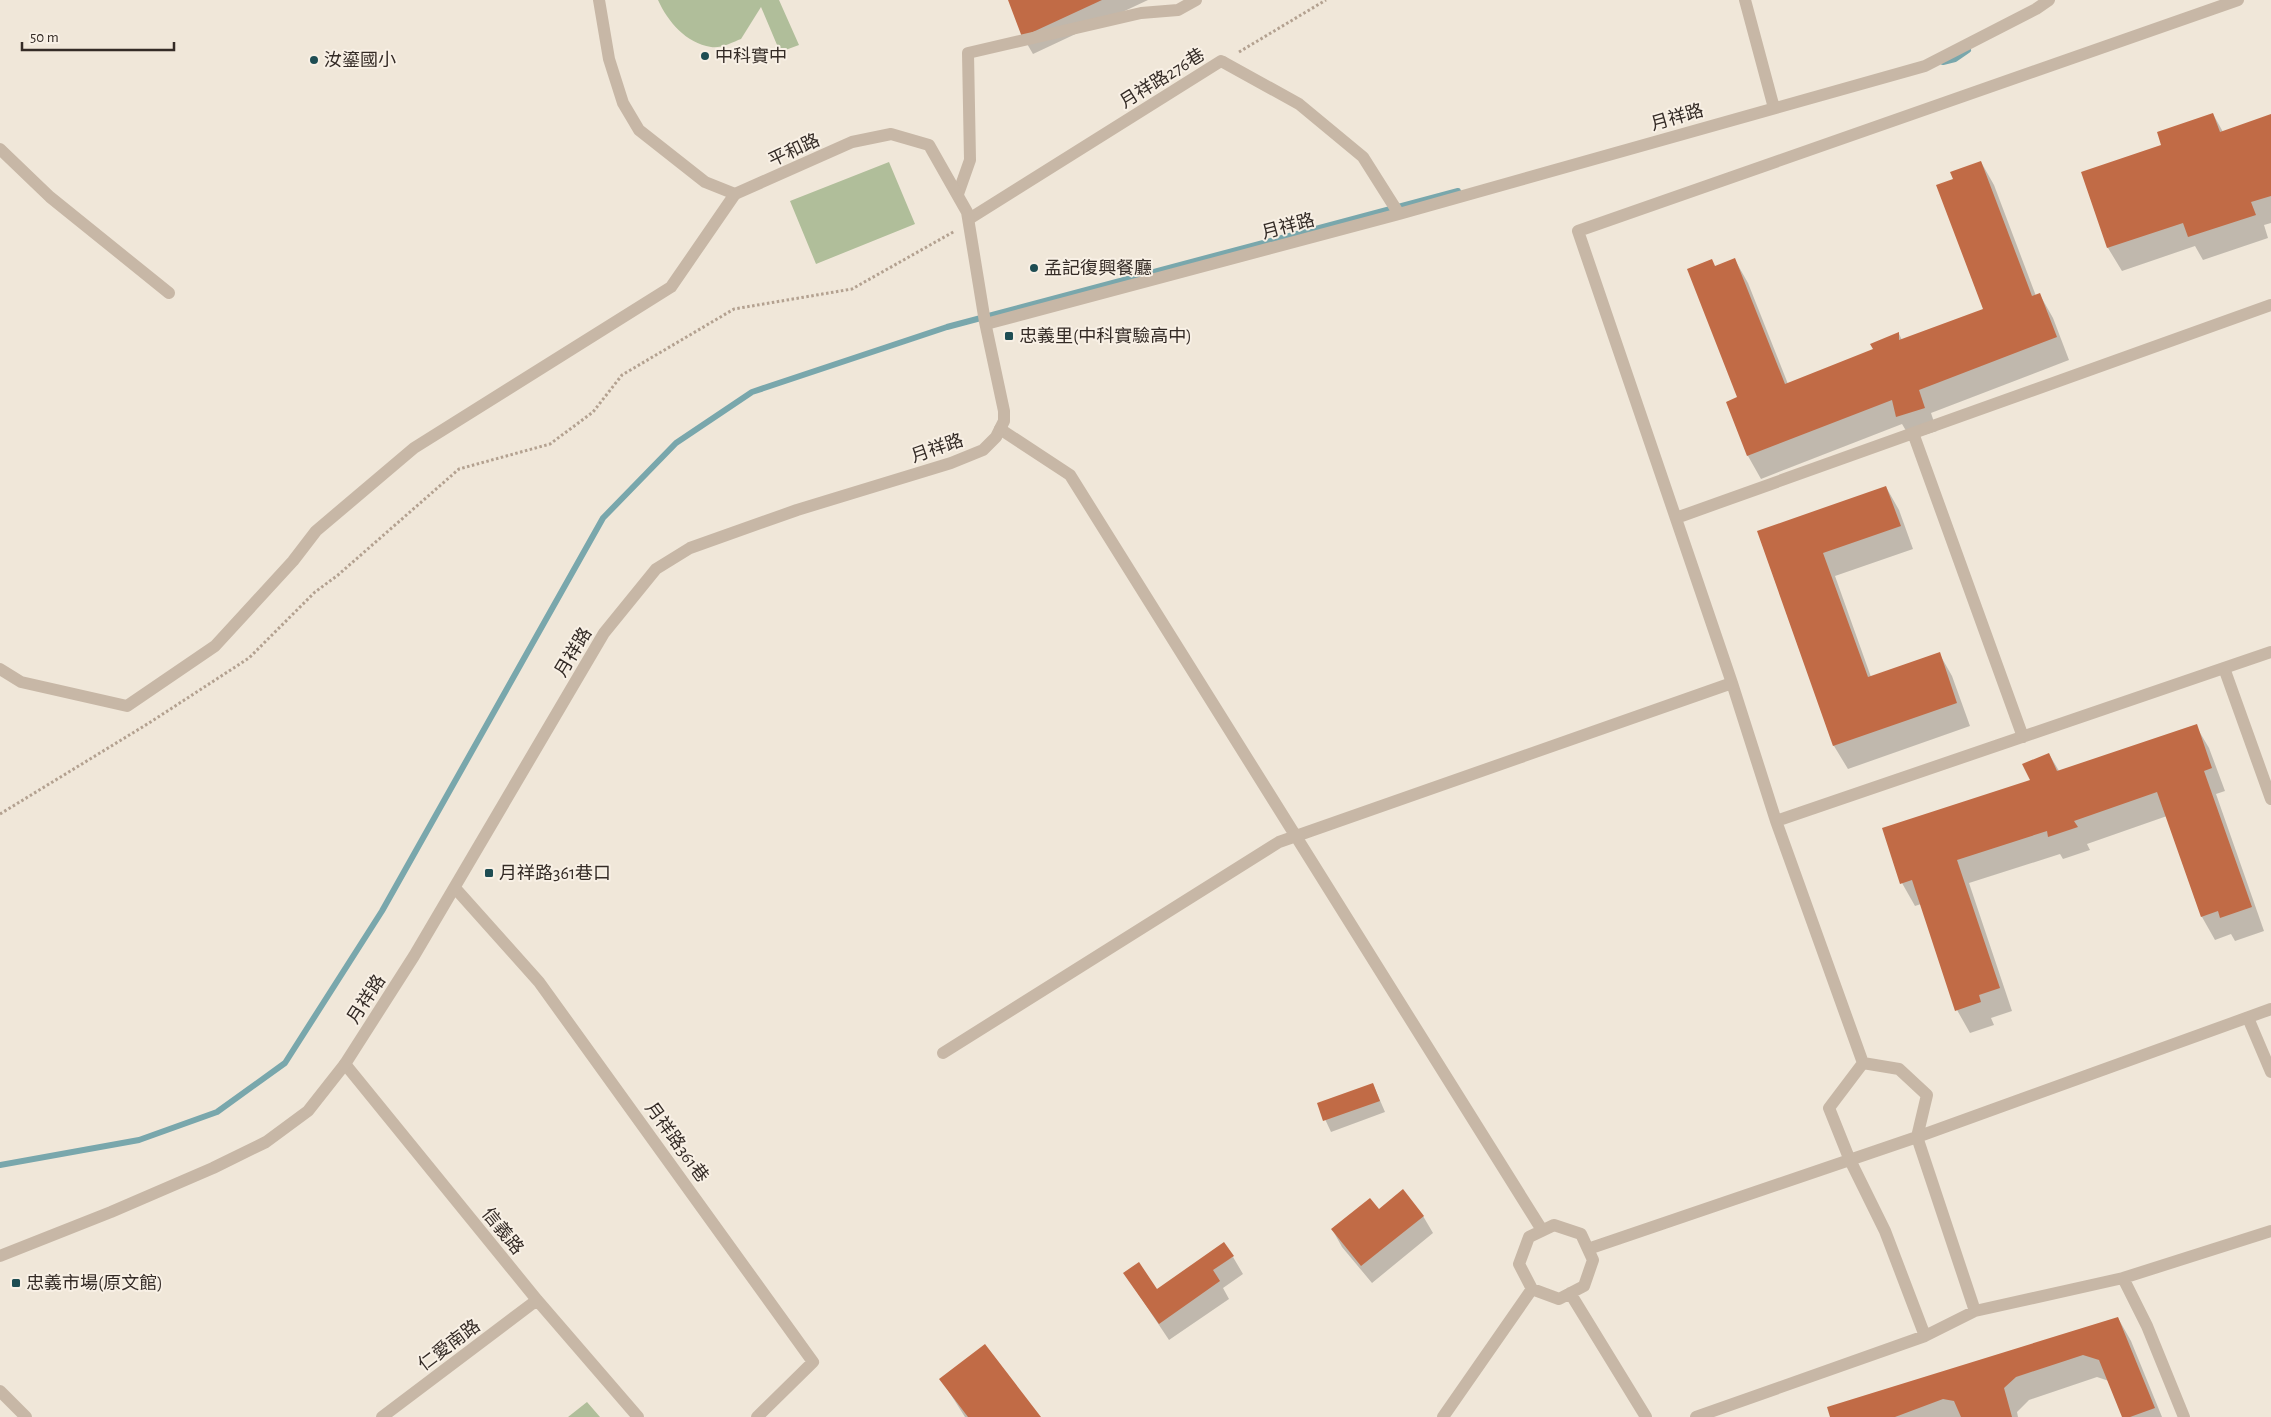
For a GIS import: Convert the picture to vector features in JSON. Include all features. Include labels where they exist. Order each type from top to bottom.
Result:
[{"type":"street","points":[[0,669],[22,682],[128,706],[216,646],[293,561],[316,531],[414,448],[671,287],[735,194],[705,182],[639,130],[620,94],[609,59],[599,0]]},
{"type":"street","points":[[958,194],[970,160],[968,53],[1141,13],[1178,10],[1196,0]]},
{"type":"street","points":[[1745,0],[1774,108]]},
{"type":"street","name":"月祥路","points":[[986,323],[1398,214],[1925,66],[2036,9],[2049,0]]},
{"type":"street","points":[[1863,1062],[1776,822],[1732,683],[1578,231],[2238,0]]},
{"type":"street","name":"月祥路276巷","points":[[969,221],[1188,82],[1223,62],[1299,104],[1362,157],[1398,214]]},
{"type":"street","name":"平和路","points":[[735,194],[852,142],[892,134],[929,146],[967,212],[986,323]]},
{"type":"street","points":[[0,149],[50,197],[169,293]]},
{"type":"street","points":[[1676,518],[2271,305]]},
{"type":"street","points":[[986,323],[1004,411],[1000,429],[1070,475],[1542,1230]]},
{"type":"street","name":"月祥路","points":[[0,1256],[111,1212],[266,1142],[308,1111],[344,1064],[455,888],[604,633],[656,569],[690,548],[797,510],[951,463],[989,445],[1000,429]]},
{"type":"street","points":[[1913,433],[2023,737]]},
{"type":"street","points":[[1776,822],[2271,652]]},
{"type":"street","points":[[2224,668],[2271,799]]},
{"type":"street","points":[[943,1053],[1278,842],[1732,683]]},
{"type":"street","name":"月祥路361巷","points":[[455,888],[539,982],[813,1362],[757,1417]]},
{"type":"street","points":[[1588,1248],[1849,1158],[1917,1137],[2271,1009]]},
{"type":"street","points":[[2248,1018],[2271,1072]]},
{"type":"street","points":[[1863,1062],[1898,1070],[1927,1096],[1917,1137],[1975,1312]]},
{"type":"street","points":[[1863,1062],[1829,1108],[1849,1158],[1885,1232],[1925,1336]]},
{"type":"street","name":"信義路","points":[[344,1064],[537,1300],[638,1417]]},
{"type":"street","points":[[1554,1225],[1581,1234],[1593,1260],[1584,1286],[1558,1298],[1532,1289],[1519,1264],[1528,1237],[1542,1230],[1554,1225]]},
{"type":"street","points":[[1696,1417],[1925,1336],[1975,1312],[2123,1278],[2271,1231]]},
{"type":"street","points":[[2123,1278],[2147,1326],[2184,1417]]},
{"type":"street","points":[[1443,1417],[1532,1289]]},
{"type":"street","points":[[1570,1293],[1646,1417]]},
{"type":"street","name":"仁愛南路","points":[[382,1417],[537,1300]]},
{"type":"street","points":[[0,1391],[26,1417]]},
{"type":"path","points":[[1223,62],[1326,0]]},
{"type":"path","points":[[0,814],[149,723],[249,658],[315,592],[459,469],[550,444],[593,412],[622,375],[734,309],[852,290],[969,221]]},
{"type":"green space","points":[[658,0],[779,0],[799,45],[780,52],[761,7],[741,39],[718,47],[702,45],[679,30],[667,16]]},
{"type":"green space","points":[[889,162],[915,224],[816,264],[790,201]]},
{"type":"green space","points":[[587,1402],[600,1417],[568,1417]]},
{"type":"building","points":[[1008,0],[1102,0],[1022,37]]},
{"type":"building","points":[[2213,113],[2220,132],[2271,114],[2271,196],[2251,202],[2256,215],[2188,237],[2183,223],[2107,248],[2081,172],[2161,145],[2157,132]]},
{"type":"building","points":[[1981,161],[2032,296],[2040,293],[2057,337],[1919,390],[1925,408],[1896,417],[1892,400],[1747,456],[1726,402],[1737,397],[1687,269],[1712,259],[1715,266],[1735,258],[1785,384],[1873,349],[1870,344],[1899,332],[1899,340],[1983,309],[1936,185],[1953,179],[1950,172]]},
{"type":"building","points":[[1886,486],[1901,526],[1823,553],[1868,677],[1940,652],[1957,703],[1833,746],[1757,531]]},
{"type":"building","points":[[2197,724],[2212,768],[2204,771],[2252,907],[2220,918],[2218,911],[2201,917],[2157,792],[2074,821],[2078,827],[2048,837],[2047,831],[1957,860],[2000,988],[1979,995],[1981,1002],[1955,1011],[1912,880],[1900,884],[1882,828],[2030,780],[2022,764],[2049,753],[2057,771]]},
{"type":"building","points":[[1373,1083],[1380,1101],[1323,1121],[1317,1103]]},
{"type":"building","points":[[1403,1189],[1424,1216],[1361,1266],[1331,1229],[1370,1198],[1379,1209]]},
{"type":"building","points":[[1224,1242],[1234,1256],[1213,1270],[1220,1281],[1159,1324],[1123,1273],[1139,1262],[1157,1289]]},
{"type":"building","points":[[2118,1317],[2155,1408],[2130,1417],[2122,1417],[2099,1360],[2083,1355],[2016,1377],[2004,1388],[2012,1417],[1961,1417],[1954,1401],[1943,1399],[1895,1417],[1830,1417],[1827,1407]]},
{"type":"building","points":[[985,1344],[1041,1417],[968,1417],[939,1379]]},
{"type":"waterway","points":[[1943,62],[1955,59],[1968,50]]},
{"type":"waterway","points":[[0,1165],[139,1140],[217,1112],[285,1063],[382,911],[603,518],[676,443],[752,392],[947,327],[1458,191]]},
{"type":"place","name":"中科實中","points":[[705,56]]},
{"type":"place","name":"汝鎏國小","points":[[314,60]]},
{"type":"place","name":"孟記復興餐廳","points":[[1034,268]]},
{"type":"place","name":"忠義里(中科實驗高中)","points":[[1009,336]]},
{"type":"place","name":"月祥路361巷口","points":[[489,873]]},
{"type":"place","name":"忠義市場(原文館)","points":[[16,1283]]}]
